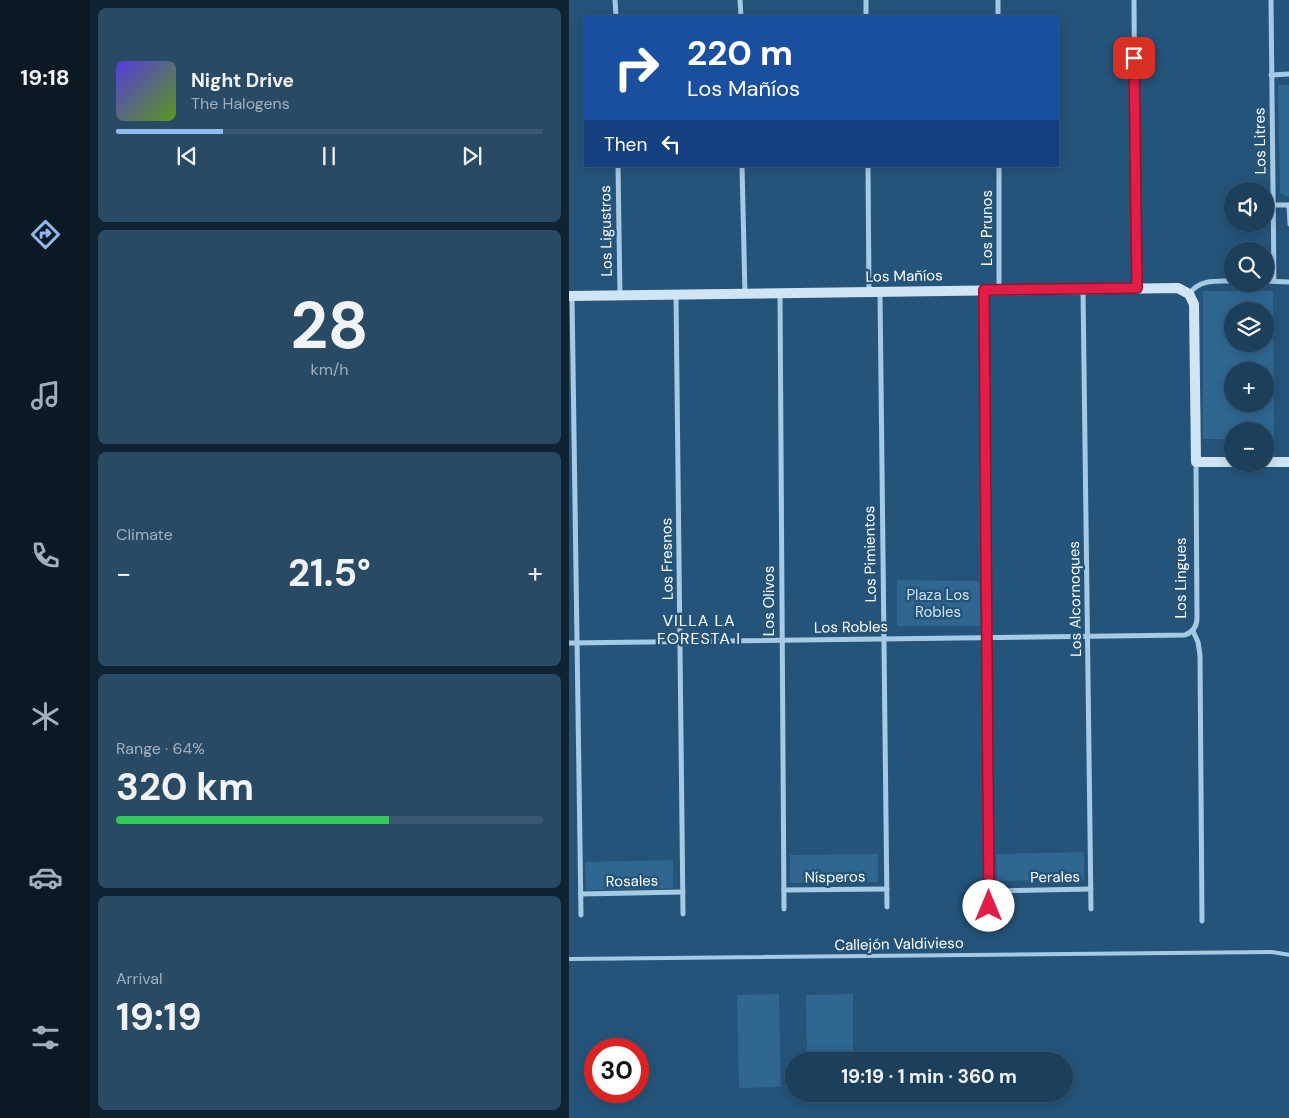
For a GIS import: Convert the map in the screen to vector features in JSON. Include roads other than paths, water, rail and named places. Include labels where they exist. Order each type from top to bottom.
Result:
[{"type":"street","points":[[615,0],[616,15]]},
{"type":"street","points":[[740,0],[741,15]]},
{"type":"street","points":[[866,0],[866,15]]},
{"type":"street","points":[[998,0],[998,15]]},
{"type":"street","points":[[1134,0],[1137,288]]},
{"type":"street","name":"Los Litres","points":[[1271,0],[1273,182]]},
{"type":"street","points":[[1271,75],[1289,74]]},
{"type":"street","name":"Los Ligustros","points":[[618,167],[620,295]]},
{"type":"street","points":[[742,167],[745,294]]},
{"type":"street","points":[[867,167],[869,292]]},
{"type":"street","name":"Los Prunos","points":[[999,167],[999,290]]},
{"type":"street","points":[[1274,204],[1289,205],[1289,224]]},
{"type":"street","points":[[1189,294],[1197,285],[1205,282],[1224,281]]},
{"type":"street","points":[[1274,281],[1289,282]]},
{"type":"street","name":"Los Mañíos","points":[[570,296],[1137,288],[1179,288],[1189,294]]},
{"type":"street","name":"Los Alcornoques","points":[[1083,289],[1091,909]]},
{"type":"street","points":[[984,290],[989,906]]},
{"type":"street","name":"Los Pimientos","points":[[880,292],[887,907]]},
{"type":"street","name":"Los Olivos","points":[[780,293],[784,909]]},
{"type":"street","name":"Los Fresnos","points":[[676,294],[683,914]]},
{"type":"street","name":"Los Lingues","points":[[1189,294],[1194,304],[1197,618],[1196,627],[1193,631],[1198,642],[1200,655],[1202,921]]},
{"type":"street","points":[[570,296],[581,915]]},
{"type":"street","points":[[1196,462],[1224,462]]},
{"type":"street","points":[[1274,462],[1289,462]]},
{"type":"street","name":"Los Robles","points":[[569,643],[1088,637],[1185,635],[1193,631]]},
{"type":"street","name":"Nísperos","points":[[784,890],[887,889]]},
{"type":"street","name":"Perales","points":[[988,890],[1091,889]]},
{"type":"street","name":"Rosales","points":[[581,894],[683,892]]},
{"type":"lane","name":"Callejón Valdivieso","points":[[569,959],[1272,952],[1289,954]]},
{"type":"district","name":"VILLA LA FORESTA I","points":[[699,629]]},
{"type":"park label","name":"Plaza Los Robles","points":[[938,604]]}]
